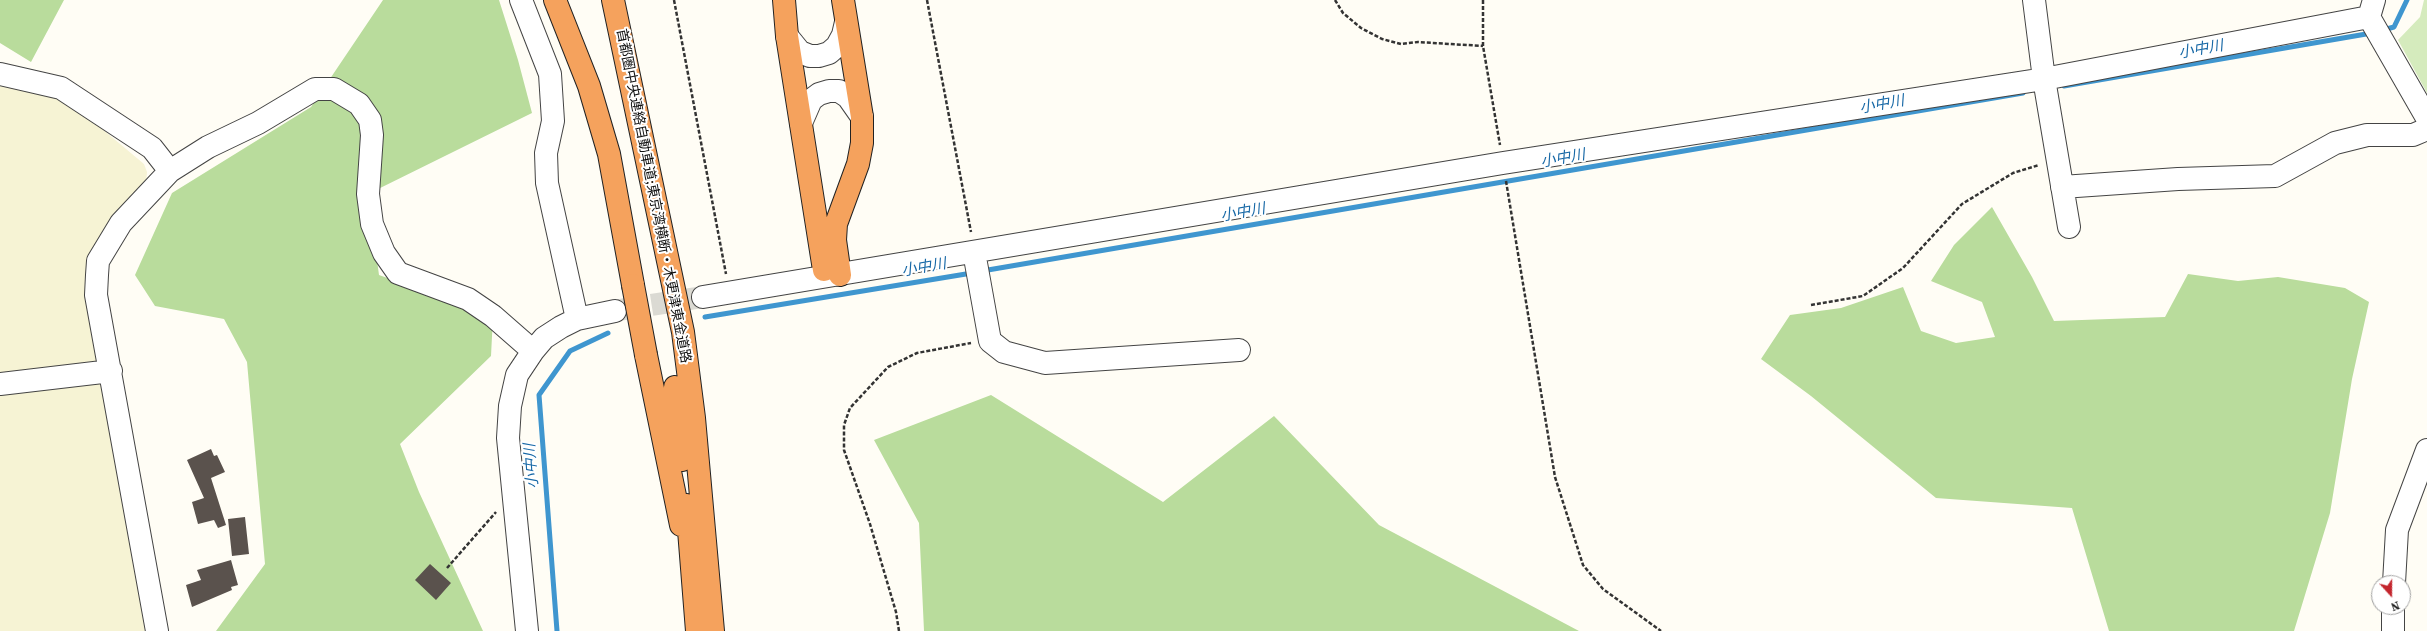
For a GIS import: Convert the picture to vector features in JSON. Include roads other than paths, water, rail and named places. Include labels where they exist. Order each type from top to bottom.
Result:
[{"type":"highway","points":[[555,0],[589,86],[609,154],[646,355],[692,581]]},
{"type":"highway","name":"首都圏中央連絡自動車道;東京湾横断・木更津東金道路","points":[[601,0],[631,121],[669,333],[686,499],[697,631]]},
{"type":"highway","name":"首都圏中央連絡自動車道;東京湾横断・木更津東金道路","points":[[613,0],[683,332],[694,418],[713,631]]},
{"type":"highway","points":[[628,0],[670,227],[683,332]]},
{"type":"highway","points":[[784,0],[787,36],[801,123],[833,276]]},
{"type":"highway","points":[[833,276],[836,224],[858,164],[862,143],[862,117],[843,0]]},
{"type":"street","points":[[521,0],[550,74],[552,121],[546,153],[547,183],[578,319]]},
{"type":"street","points":[[2034,0],[2045,88],[2069,227]]},
{"type":"street","points":[[702,297],[833,276],[976,265],[1503,163],[2045,88],[2371,9],[2385,42],[2427,118]]},
{"type":"street","points":[[787,36],[800,52],[810,56],[819,56],[829,53],[837,46],[843,35],[846,22]]},
{"type":"street","points":[[0,74],[61,88],[152,148],[170,171]]},
{"type":"street","points":[[157,631],[96,295],[98,261],[121,223],[170,171],[208,147],[258,123],[315,89],[334,89],[360,104],[370,120],[372,135],[368,194],[372,224],[384,253],[398,273],[468,299],[493,316],[533,351]]},
{"type":"street","points":[[801,123],[811,100],[819,94],[829,91],[839,91],[848,97],[862,117]]},
{"type":"street","points":[[2062,187],[2178,179],[2275,176],[2335,143],[2367,135],[2413,135],[2427,129]]},
{"type":"street","points":[[976,265],[990,341],[1004,352],[1045,363],[1239,350]]},
{"type":"street","points":[[527,631],[508,438],[510,406],[518,376],[533,351],[544,338],[578,319],[615,310]]},
{"type":"street","points":[[0,384],[111,371]]},
{"type":"street","points":[[2394,575],[2397,530],[2427,450]]},
{"type":"street","points":[[2393,615],[2393,631]]},
{"type":"waterway","name":"小中川","points":[[2383,30],[2394,27],[2407,0]]},
{"type":"waterway","name":"小中川","points":[[2064,86],[2372,33]]},
{"type":"waterway","name":"小中川","points":[[982,271],[2023,93]]},
{"type":"waterway","name":"小中川","points":[[705,317],[972,273]]},
{"type":"waterway","name":"小中川","points":[[557,631],[539,395],[570,351],[608,333]]},
{"type":"tunnel","points":[[619,310],[703,297]]}]
